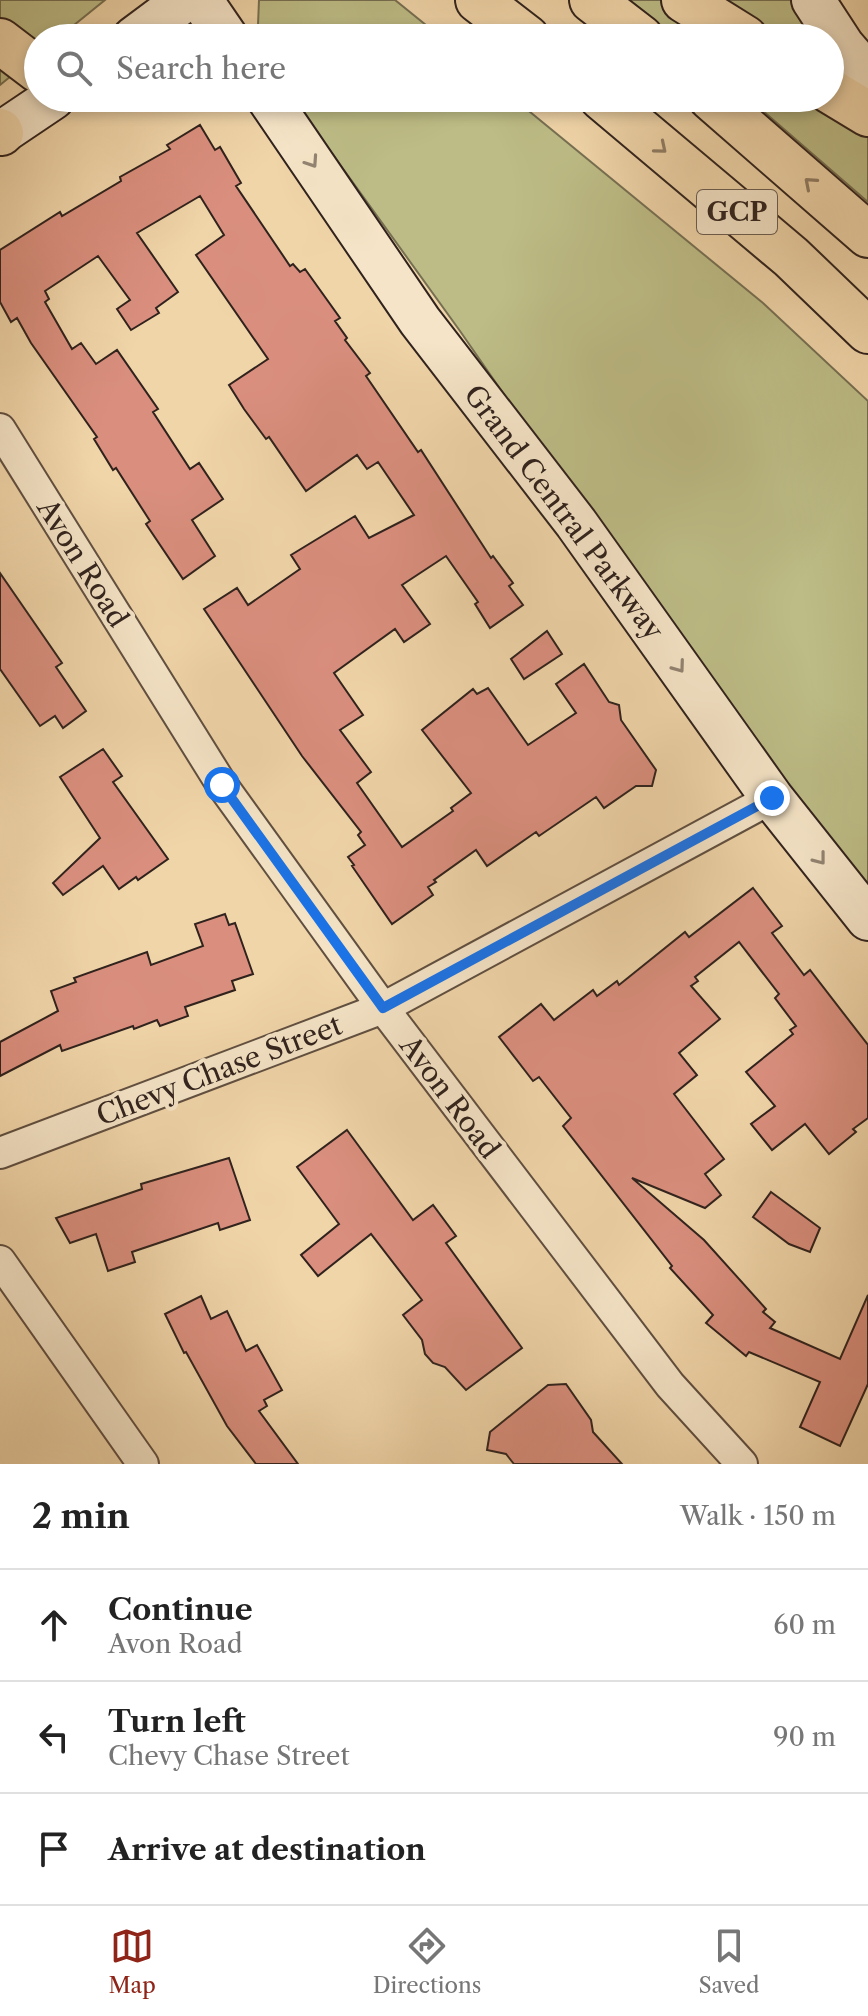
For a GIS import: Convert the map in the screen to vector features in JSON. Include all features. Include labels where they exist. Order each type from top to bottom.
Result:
[{"type":"highway","points":[[478,0],[509,24]]},
{"type":"highway","points":[[592,0],[623,24]]},
{"type":"highway","points":[[684,0],[723,24]]},
{"type":"highway","points":[[0,41],[24,59]]},
{"type":"highway","points":[[844,99],[868,114]]},
{"type":"highway","name":"GCP","points":[[619,112],[791,257],[868,331]]},
{"type":"highway","name":"GCP","points":[[727,112],[868,235]]},
{"type":"main road","points":[[153,24],[185,0]]},
{"type":"main road","points":[[201,0],[217,24]]},
{"type":"main road","points":[[813,0],[829,24]]},
{"type":"main road","points":[[844,47],[868,75]]},
{"type":"main road","points":[[0,132],[31,112]]},
{"type":"main road","name":"Grand Central Parkway","points":[[278,112],[420,321],[576,523],[772,798],[868,919]]},
{"type":"street","name":"Avon Road","points":[[0,429],[222,785],[383,1008],[670,1385],[742,1464]]},
{"type":"street","name":"Chevy Chase Street","points":[[0,1153],[383,1008],[772,798]]},
{"type":"street","points":[[0,1261],[143,1464]]},
{"type":"shaded area","points":[[0,0],[105,0],[75,24],[24,24],[24,65],[0,85]]},
{"type":"shaded area","points":[[259,0],[395,0],[425,24],[258,24]]},
{"type":"shaded area","points":[[625,0],[670,0],[709,24],[657,24]]},
{"type":"shaded area","points":[[717,0],[802,0],[816,24],[757,24]]},
{"type":"shaded area","points":[[302,112],[530,112],[763,303],[868,401],[868,884],[702,681],[460,331]]},
{"type":"shaded area","points":[[764,112],[843,112],[868,129],[868,202]]},
{"type":"building","points":[[200,125],[215,150],[220,147],[241,183],[236,186],[290,266],[293,264],[300,272],[305,269],[340,318],[335,321],[370,373],[366,376],[418,452],[421,450],[491,558],[493,556],[513,583],[509,586],[523,605],[490,628],[475,604],[478,602],[446,556],[402,585],[430,624],[404,642],[395,629],[334,673],[363,715],[340,730],[371,772],[357,783],[402,847],[453,811],[451,808],[471,793],[422,730],[473,689],[477,694],[488,688],[528,745],[576,713],[556,684],[584,664],[609,702],[619,705],[621,720],[656,770],[652,786],[636,786],[604,808],[596,797],[539,836],[536,832],[487,866],[476,850],[434,880],[436,882],[428,887],[433,895],[392,924],[348,857],[365,845],[358,835],[361,832],[302,756],[204,609],[237,588],[248,605],[300,569],[291,555],[355,516],[369,538],[414,515],[378,462],[367,469],[357,455],[306,491],[269,437],[266,439],[244,409],[229,385],[268,359],[196,255],[224,235],[200,196],[137,233],[178,292],[156,308],[159,313],[131,330],[117,309],[130,300],[98,256],[45,291],[49,299],[45,302],[72,349],[81,343],[96,364],[117,350],[158,409],[153,412],[190,469],[199,463],[223,499],[192,520],[215,556],[183,579],[146,524],[150,521],[94,439],[97,437],[17,318],[11,322],[0,302],[0,250],[60,212],[62,216],[121,181],[120,177],[170,149],[167,145]]},
{"type":"building","points":[[0,573],[62,663],[56,667],[86,711],[63,728],[55,716],[40,726],[0,669]]},
{"type":"building","points":[[547,631],[562,654],[524,679],[511,659]]},
{"type":"building","points":[[103,749],[122,776],[113,782],[168,859],[119,889],[103,866],[63,895],[53,883],[100,838],[60,777]]},
{"type":"building","points":[[753,888],[782,926],[772,933],[804,975],[810,970],[868,1045],[868,1118],[829,1154],[805,1124],[772,1150],[751,1124],[775,1106],[746,1072],[793,1034],[790,1030],[796,1026],[775,998],[779,994],[739,942],[695,977],[698,981],[691,986],[720,1019],[679,1053],[697,1075],[674,1094],[724,1159],[705,1174],[721,1195],[705,1208],[632,1178],[704,1240],[766,1309],[763,1312],[775,1322],[770,1328],[840,1359],[868,1295],[868,1384],[840,1446],[800,1427],[820,1382],[749,1352],[746,1356],[706,1323],[713,1315],[670,1268],[672,1266],[563,1126],[571,1118],[539,1077],[533,1081],[499,1037],[541,1004],[554,1020],[593,990],[597,996],[617,981],[619,985],[685,932],[689,937]]},
{"type":"building","points":[[225,914],[229,925],[235,923],[253,974],[232,981],[235,990],[185,1007],[188,1016],[160,1026],[157,1020],[62,1051],[60,1045],[0,1076],[0,1042],[58,1011],[51,991],[76,982],[74,978],[147,952],[151,965],[203,946],[195,924]]},
{"type":"building","points":[[347,1130],[413,1220],[433,1205],[456,1236],[446,1243],[522,1348],[466,1390],[445,1367],[433,1363],[425,1354],[422,1340],[403,1315],[422,1300],[371,1234],[318,1276],[301,1255],[339,1224],[297,1167]]},
{"type":"building","points":[[229,1158],[250,1220],[220,1230],[218,1223],[132,1252],[135,1262],[108,1271],[96,1234],[70,1243],[56,1218],[142,1189],[141,1184]]},
{"type":"building","points":[[771,1192],[820,1228],[810,1252],[789,1244],[753,1217]]},
{"type":"building","points":[[201,1296],[211,1319],[227,1311],[246,1351],[257,1345],[282,1390],[264,1400],[267,1406],[259,1411],[298,1464],[256,1464],[227,1426],[184,1353],[165,1314]]},
{"type":"building","points":[[566,1384],[591,1420],[593,1432],[622,1464],[514,1464],[506,1454],[487,1450],[490,1432],[548,1385]]},
{"type":"route","points":[[222,785],[383,1008],[772,798]]}]
